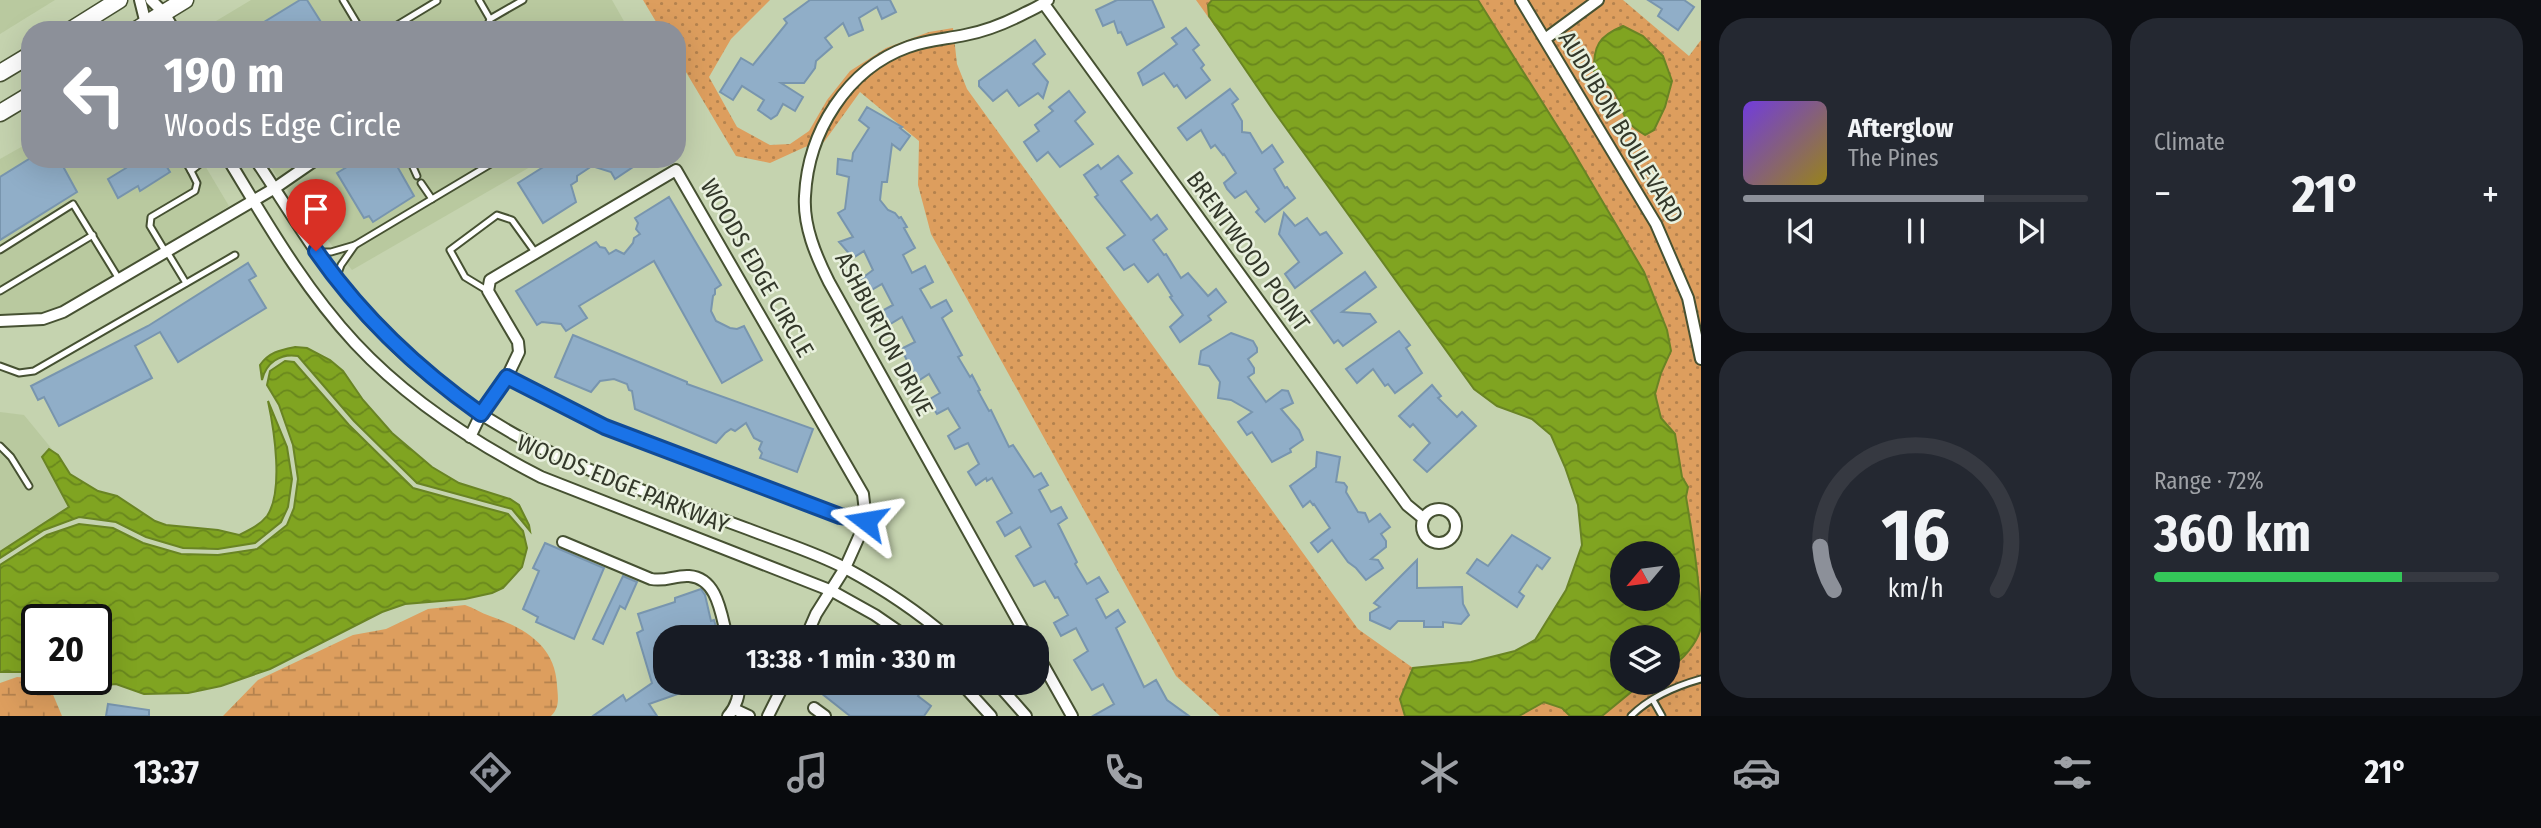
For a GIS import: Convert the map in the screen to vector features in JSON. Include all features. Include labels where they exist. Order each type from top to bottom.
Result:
[{"type":"main road","points":[[85,21],[119,0]]},
{"type":"main road","points":[[153,21],[185,0]]},
{"type":"main road","points":[[0,73],[21,60]]},
{"type":"main road","points":[[0,113],[21,100]]},
{"type":"street","points":[[141,0],[142,21]]},
{"type":"street","points":[[150,0],[169,21]]},
{"type":"street","name":"AUDUBON BOULEVARD","points":[[1521,0],[1656,224],[1688,298],[1701,359]]},
{"type":"street","points":[[1545,39],[1598,0]]},
{"type":"street","name":"BRENTWOOD POINT","points":[[1046,2],[1407,505],[1423,518]]},
{"type":"street","name":"ASHBURTON DRIVE","points":[[1020,625],[829,282],[813,246],[805,196],[808,172],[820,131],[836,103],[861,75],[906,47],[990,29],[1046,2]]},
{"type":"street","name":"WOODS EDGE PARKWAY","points":[[233,168],[298,271],[355,344],[414,397],[470,438],[529,471],[576,493],[832,591],[890,625]]},
{"type":"street","name":"WOODS EDGE PARKWAY","points":[[261,168],[336,279],[362,310],[419,367],[481,414],[564,459],[845,568],[910,608],[932,625]]},
{"type":"street","points":[[0,321],[21,322],[63,312],[275,188],[304,168]]},
{"type":"street","name":"WOODS EDGE CIRCLE","points":[[488,291],[490,280],[667,168]]},
{"type":"street","name":"WOODS EDGE CIRCLE","points":[[675,168],[863,494],[866,521]]},
{"type":"street","points":[[470,438],[481,414],[507,377],[519,352],[519,342],[488,291]]},
{"type":"street","points":[[811,625],[845,568],[866,521]]},
{"type":"street","points":[[563,542],[651,579],[662,581],[690,576],[705,582],[714,592],[724,625]]},
{"type":"street","points":[[1049,675],[1072,716]]},
{"type":"street","points":[[739,695],[731,712],[749,716]]},
{"type":"street","points":[[768,716],[778,695]]},
{"type":"street","points":[[972,695],[991,716]]},
{"type":"street","points":[[1007,695],[1026,716]]},
{"type":"street","points":[[814,708],[825,716]]},
{"type":"lane","points":[[343,0],[356,21]]},
{"type":"lane","points":[[480,0],[490,19],[523,0]]},
{"type":"lane","points":[[404,21],[437,1]]},
{"type":"lane","points":[[186,283],[150,226],[151,217],[195,191],[197,183],[189,168]]},
{"type":"lane","points":[[191,171],[195,168]]},
{"type":"lane","points":[[413,168],[417,176]]},
{"type":"lane","points":[[317,252],[331,252],[355,245],[484,168]]},
{"type":"lane","points":[[422,183],[432,199]]},
{"type":"lane","points":[[0,250],[74,204],[120,279]]},
{"type":"lane","points":[[488,291],[465,277],[450,250],[497,215],[512,220],[536,253]]},
{"type":"lane","points":[[0,291],[93,235]]},
{"type":"lane","points":[[336,279],[341,265],[355,245]]},
{"type":"lane","points":[[0,366],[19,373],[34,371],[235,255]]},
{"type":"lane","points":[[507,377],[605,427],[840,516],[866,521]]},
{"type":"lane","points":[[0,446],[11,457],[29,486]]},
{"type":"lane","points":[[1631,716],[1640,707],[1677,686],[1701,679]]},
{"type":"lane","points":[[1653,699],[1662,716]]},
{"type":"shaded area","points":[[0,0],[55,0],[21,21],[0,34]]},
{"type":"shaded area","points":[[251,0],[612,0],[624,21],[216,21]]},
{"type":"shaded area","points":[[21,147],[21,168],[206,168],[229,206],[64,311],[0,321],[0,159]]},
{"type":"shaded area","points":[[272,168],[528,168],[352,270]]},
{"type":"shaded area","points":[[0,412],[24,415],[56,454],[49,450],[43,457],[69,507],[0,552]]},
{"type":"green space","points":[[643,0],[770,0],[731,39],[709,77],[737,127],[770,145],[790,144],[809,131],[827,100],[850,71],[886,48],[929,32],[953,28],[957,64],[967,89],[1358,629],[1413,668],[1471,662],[1515,651],[1535,640],[1566,590],[1582,545],[1578,505],[1565,467],[1551,435],[1532,419],[1497,406],[1474,389],[1196,0],[1623,0],[1689,56],[1701,40],[1701,716],[1220,716],[1176,676],[931,234],[918,185],[919,141],[860,92],[824,142],[805,147],[770,163],[736,156],[686,72],[686,21],[656,21]]},
{"type":"green space","points":[[465,605],[515,626],[544,649],[555,671],[557,685],[557,706],[551,716],[223,716],[258,680],[353,635],[386,629],[428,609]]},
{"type":"green space","points":[[21,677],[21,695],[53,695],[62,716],[0,716],[0,683]]},
{"type":"water","points":[[1212,0],[1478,0],[1571,148],[1644,272],[1667,330],[1671,351],[1655,394],[1661,418],[1675,434],[1682,477],[1688,487],[1686,497],[1698,580],[1701,627],[1697,639],[1680,660],[1680,625],[1610,625],[1610,695],[1627,695],[1602,716],[1570,716],[1562,708],[1544,702],[1519,716],[1405,716],[1400,699],[1413,668],[1471,662],[1515,651],[1535,640],[1566,590],[1582,545],[1578,505],[1551,435],[1532,419],[1497,406],[1474,389],[1273,110],[1209,16],[1208,5]]},
{"type":"water","points":[[1623,26],[1643,36],[1663,56],[1672,81],[1665,107],[1654,130],[1645,135],[1627,121],[1613,90],[1594,72],[1599,43],[1608,34]]},
{"type":"water","points":[[295,347],[307,348],[330,360],[343,371],[363,400],[392,433],[432,467],[459,483],[510,499],[519,505],[530,531],[512,509],[417,483],[354,421],[298,356],[285,356],[275,360],[262,380],[260,365],[267,357]]},
{"type":"water","points":[[285,361],[294,362],[349,425],[413,488],[508,514],[523,531],[527,548],[522,567],[503,588],[492,593],[465,599],[405,604],[382,612],[270,669],[221,686],[188,693],[144,694],[112,684],[112,604],[21,604],[21,672],[0,672],[0,565],[47,535],[79,524],[113,528],[143,543],[181,554],[218,555],[257,549],[287,525],[294,508],[298,479],[293,445],[279,405],[267,385],[270,371]]},
{"type":"water","points":[[268,401],[287,447],[292,479],[288,507],[281,522],[255,543],[218,549],[183,548],[146,537],[116,522],[79,517],[44,530],[0,558],[0,552],[69,507],[42,457],[49,449],[58,455],[70,474],[98,491],[117,496],[155,521],[166,525],[218,530],[239,535],[254,527],[267,516],[275,491],[276,460]]},
{"type":"building","points":[[300,0],[307,0],[320,21],[266,21]]},
{"type":"building","points":[[810,0],[890,0],[896,12],[882,19],[877,7],[859,18],[863,30],[849,36],[843,23],[825,38],[832,47],[816,61],[815,68],[804,83],[781,83],[803,97],[795,111],[783,104],[777,115],[771,119],[758,110],[764,100],[742,86],[733,100],[720,92],[741,58],[753,65],[787,23],[784,19]]},
{"type":"building","points":[[1117,0],[1152,0],[1164,27],[1127,45],[1121,32],[1118,33],[1114,21],[1103,26],[1096,10]]},
{"type":"building","points":[[1648,0],[1684,0],[1694,7],[1678,30],[1658,16],[1662,9]]},
{"type":"building","points":[[1186,28],[1199,45],[1193,50],[1204,65],[1201,68],[1210,80],[1186,98],[1164,73],[1143,85],[1138,73],[1177,44],[1172,38]]},
{"type":"building","points":[[1035,40],[1045,54],[1033,64],[1048,82],[1043,98],[1038,93],[1019,106],[1007,90],[993,101],[979,86],[979,81]]},
{"type":"building","points":[[1230,89],[1238,99],[1232,104],[1242,121],[1242,132],[1250,133],[1262,153],[1272,145],[1283,162],[1274,169],[1285,188],[1287,187],[1295,198],[1265,222],[1256,212],[1259,209],[1246,191],[1235,198],[1227,189],[1224,183],[1236,173],[1224,154],[1215,145],[1211,148],[1201,130],[1187,140],[1178,128]]},
{"type":"building","points":[[1069,91],[1085,112],[1075,121],[1093,144],[1060,167],[1048,152],[1037,161],[1024,142],[1039,131],[1035,125],[1053,111],[1049,107]]},
{"type":"building","points":[[867,107],[902,127],[900,128],[910,136],[900,150],[892,144],[887,182],[882,182],[880,200],[888,210],[901,217],[907,227],[904,228],[915,248],[903,255],[912,273],[925,266],[933,282],[920,289],[931,308],[946,300],[952,311],[942,318],[962,355],[958,357],[970,377],[972,375],[1009,447],[1013,445],[1034,477],[1041,473],[1048,485],[1039,490],[1051,512],[1061,507],[1067,518],[1058,524],[1077,562],[1075,564],[1087,584],[1099,577],[1108,592],[1096,599],[1106,618],[1118,610],[1125,622],[1116,628],[1144,687],[1156,680],[1167,700],[1189,716],[1093,716],[1114,704],[1103,684],[1092,690],[1074,660],[1088,651],[1076,628],[1061,636],[1054,623],[1068,615],[1045,581],[1034,586],[1016,556],[1031,547],[1020,527],[1005,536],[997,522],[1012,513],[992,478],[987,481],[986,478],[976,485],[968,472],[979,464],[968,443],[955,449],[948,436],[960,428],[948,408],[937,414],[928,400],[940,393],[929,374],[918,381],[901,349],[915,342],[902,317],[887,326],[880,312],[893,305],[882,284],[868,292],[861,279],[873,270],[864,251],[853,258],[839,242],[853,237],[838,213],[845,209],[849,177],[837,174],[838,159],[852,161],[853,153],[869,128],[859,120]]},
{"type":"building","points":[[1118,156],[1132,173],[1121,181],[1151,220],[1157,215],[1167,229],[1153,240],[1164,255],[1166,254],[1181,278],[1188,273],[1208,296],[1216,289],[1226,302],[1208,316],[1211,320],[1180,342],[1170,327],[1183,315],[1158,274],[1148,282],[1134,264],[1124,270],[1107,248],[1125,235],[1095,197],[1098,195],[1084,175],[1098,165],[1101,169]]},
{"type":"building","points":[[21,164],[21,168],[64,168],[77,192],[0,240],[0,177]]},
{"type":"building","points":[[126,168],[168,168],[170,172],[140,191],[138,186],[118,198],[108,179]]},
{"type":"building","points":[[345,168],[398,168],[414,196],[373,222],[369,216],[364,218],[337,173]]},
{"type":"building","points":[[542,168],[589,168],[577,176],[577,181],[571,185],[576,202],[543,223],[518,183]]},
{"type":"building","points":[[598,168],[632,168],[615,179],[611,172]]},
{"type":"building","points":[[669,197],[721,285],[715,289],[713,296],[711,311],[716,321],[730,328],[744,326],[762,360],[722,383],[654,261],[579,306],[587,318],[566,331],[561,324],[542,322],[537,325],[516,291],[596,242],[609,254],[616,250],[624,254],[634,238],[640,234],[636,229],[638,223],[635,218]]},
{"type":"building","points":[[1284,213],[1295,226],[1307,218],[1320,235],[1326,232],[1342,253],[1295,288],[1285,274],[1299,262],[1279,234]]},
{"type":"building","points":[[248,263],[256,276],[249,280],[266,308],[178,362],[160,332],[135,346],[152,378],[59,426],[44,397],[38,400],[31,386],[148,326]]},
{"type":"building","points":[[1365,272],[1376,287],[1342,312],[1370,314],[1376,322],[1343,346],[1338,340],[1334,343],[1311,311]]},
{"type":"building","points":[[1399,331],[1410,345],[1406,348],[1422,373],[1395,393],[1388,384],[1385,386],[1373,369],[1357,383],[1346,369]]},
{"type":"building","points":[[1231,333],[1253,341],[1257,348],[1257,352],[1248,359],[1254,373],[1248,377],[1266,402],[1282,390],[1288,391],[1293,403],[1281,409],[1299,430],[1303,440],[1290,449],[1291,452],[1272,462],[1252,432],[1247,435],[1238,422],[1252,412],[1231,400],[1218,398],[1220,382],[1209,366],[1199,364],[1201,351]]},
{"type":"building","points":[[573,335],[687,384],[813,429],[797,472],[760,458],[762,453],[759,449],[762,442],[754,438],[746,423],[735,431],[731,429],[725,433],[716,443],[635,409],[632,391],[627,384],[614,379],[600,381],[591,392],[555,377]]},
{"type":"building","points":[[1432,385],[1441,396],[1438,398],[1457,417],[1462,412],[1476,426],[1427,472],[1414,460],[1430,443],[1413,424],[1410,427],[1399,416]]},
{"type":"building","points":[[1317,452],[1340,457],[1336,482],[1344,483],[1346,492],[1358,512],[1365,513],[1369,522],[1380,514],[1390,527],[1381,534],[1386,541],[1386,547],[1371,559],[1378,560],[1383,568],[1366,580],[1332,540],[1318,552],[1311,543],[1330,528],[1314,504],[1310,501],[1303,507],[1290,486],[1316,467]]},
{"type":"building","points":[[1512,535],[1550,558],[1542,569],[1537,565],[1519,592],[1524,596],[1517,607],[1467,573],[1477,559],[1488,566]]},
{"type":"building","points":[[545,543],[604,568],[574,639],[536,622],[538,617],[523,609],[539,571],[533,568]]},
{"type":"building","points":[[1417,560],[1417,588],[1462,587],[1463,604],[1469,615],[1461,624],[1443,622],[1443,627],[1424,627],[1424,621],[1398,621],[1390,629],[1370,620],[1370,613],[1380,607],[1374,603]]},
{"type":"building","points":[[623,576],[637,582],[625,609],[620,606],[603,644],[593,639]]},
{"type":"building","points":[[701,589],[711,621],[714,620],[715,625],[653,625],[653,695],[675,695],[649,704],[657,716],[593,716],[623,695],[626,701],[652,683],[637,633],[643,630],[638,614],[675,602],[675,598]]},
{"type":"building","points":[[824,695],[919,695],[931,706],[924,716],[850,716]]},
{"type":"building","points":[[108,704],[149,710],[149,716],[106,716]]},
{"type":"route","points":[[316,251],[336,279],[384,334],[419,367],[481,414],[507,377],[605,427],[840,516],[866,521]]}]
